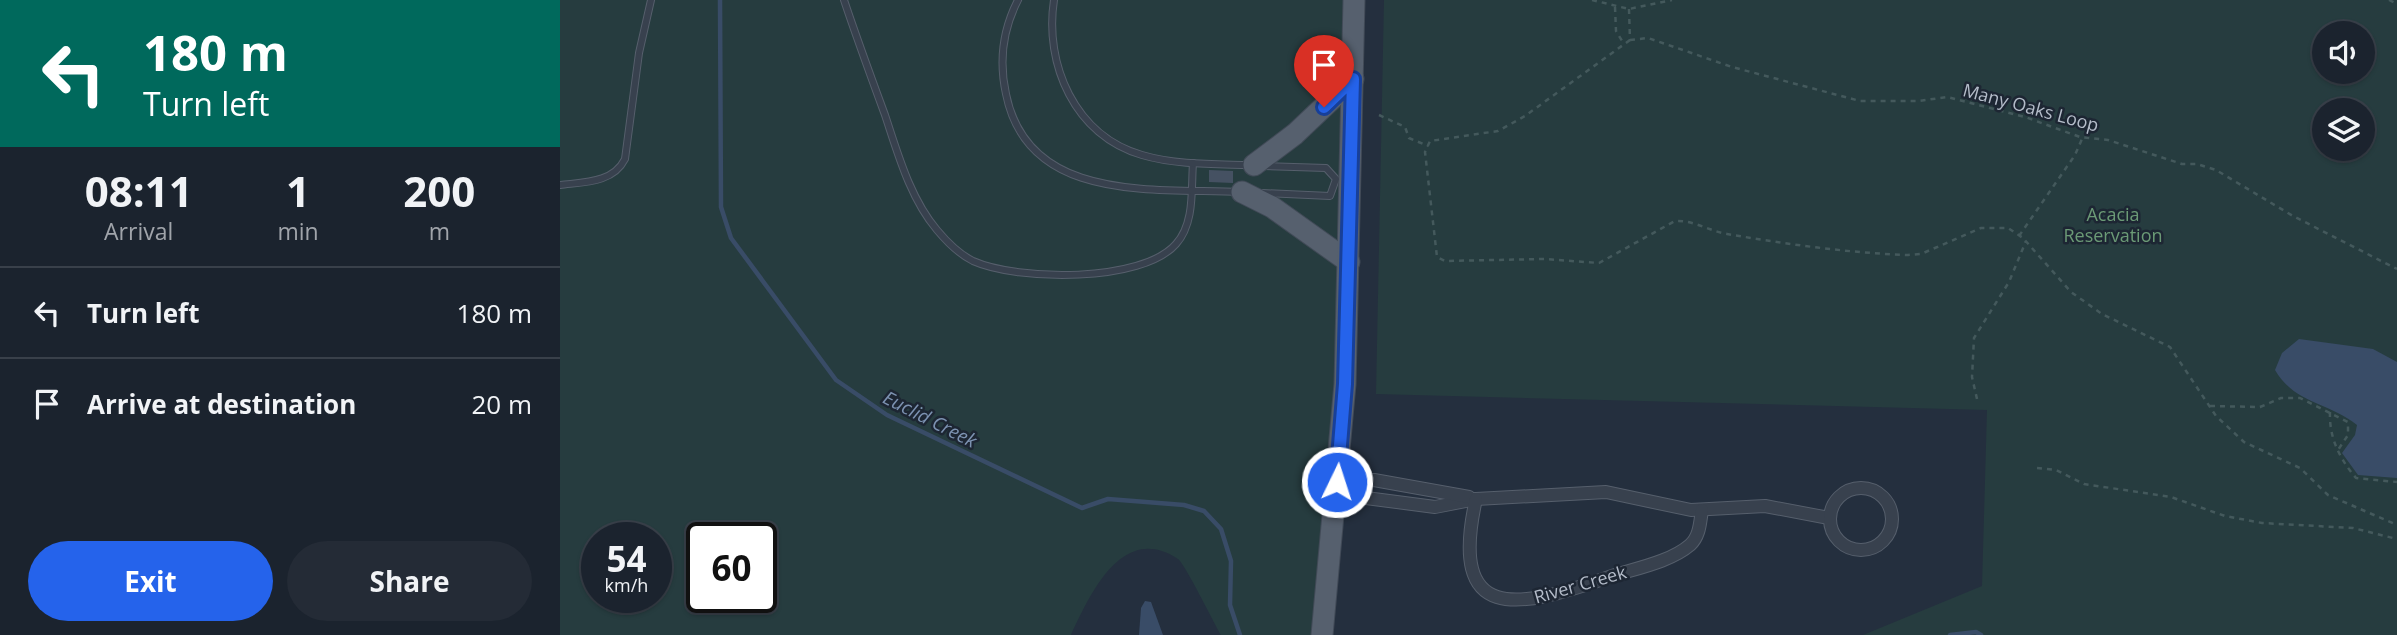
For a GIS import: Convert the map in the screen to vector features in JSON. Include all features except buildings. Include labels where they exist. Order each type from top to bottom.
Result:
[{"type":"main road","points":[[1322,635],[1337,482],[1349,262],[1354,0]]},
{"type":"main road","points":[[1254,165],[1295,134],[1353,79]]},
{"type":"main road","points":[[1242,192],[1272,207],[1349,262]]},
{"type":"street","points":[[1337,482],[1374,480],[1476,499]]},
{"type":"street","points":[[1337,482],[1366,498],[1435,507],[1476,499],[1606,492],[1702,510],[1765,506],[1829,518]]},
{"type":"street","points":[[1865,488],[1883,497],[1892,516],[1887,536],[1881,543],[1862,550],[1843,544],[1836,537],[1829,518],[1837,499],[1844,492],[1865,488]]},
{"type":"street","name":"River Creek","points":[[1476,499],[1469,546],[1476,583],[1490,596],[1509,601],[1531,600],[1557,593],[1672,556],[1691,544],[1698,534],[1702,510]]},
{"type":"lane","points":[[560,185],[604,177],[621,167],[625,159],[639,53],[651,0]]},
{"type":"lane","points":[[844,0],[916,199],[935,229],[954,248],[972,260],[1016,272],[1037,274],[1099,272],[1152,262],[1178,243],[1186,229],[1193,163]]},
{"type":"lane","points":[[1018,0],[1007,29],[1003,53],[1003,84],[1012,116],[1030,144],[1051,164],[1087,181],[1191,190],[1330,196],[1336,178],[1326,168],[1193,163],[1138,154],[1118,144],[1084,116],[1069,97],[1054,60],[1051,23],[1054,0]]},
{"type":"path","points":[[1592,0],[1629,9],[1672,0]]},
{"type":"path","points":[[2389,0],[2397,4]]},
{"type":"path","points":[[1615,7],[1616,31],[1624,45]]},
{"type":"path","points":[[1629,9],[1630,40],[1525,116],[1498,131],[1430,141],[1425,152],[1431,192],[1434,250],[1437,257],[1444,261],[1545,259],[1599,263],[1675,221],[1804,247],[1908,255],[1921,254],[1981,228],[1996,226],[2019,236],[2082,299],[2102,314],[2170,347],[2228,429],[2244,442],[2300,468],[2328,495],[2397,525]]},
{"type":"path","name":"Many Oaks Loop","points":[[1630,40],[1648,38],[1732,67],[1860,101],[1919,101],[1947,97],[2025,117],[2082,137],[2108,140],[2182,164],[2216,170],[2293,216],[2397,269]]},
{"type":"path","points":[[1380,115],[1405,128],[1409,138],[1428,146]]},
{"type":"path","points":[[2019,236],[2075,155],[2082,137]]},
{"type":"path","points":[[1977,399],[1972,377],[1974,338],[2009,282],[2025,241]]},
{"type":"path","points":[[2210,405],[2260,407],[2281,398],[2300,398],[2348,422],[2348,435],[2338,450]]},
{"type":"path","points":[[2330,412],[2330,432],[2356,478],[2372,482],[2397,482]]},
{"type":"path","points":[[2037,468],[2056,470],[2084,484],[2171,496],[2225,516],[2262,523],[2353,528],[2397,539]]},
{"type":"green space","points":[[560,0],[1354,0],[1322,635],[1221,635],[1182,563],[1158,550],[1140,550],[1125,556],[1098,584],[1071,635],[560,635]]},
{"type":"green space","name":"Acacia Reservation","points":[[1384,0],[2397,0],[2397,635],[1863,635],[1982,586],[1987,410],[1376,394]]},
{"type":"water","points":[[2299,339],[2373,349],[2397,362],[2397,478],[2358,475],[2342,453],[2355,435],[2357,425],[2292,390],[2275,370],[2282,353]]},
{"type":"water","points":[[1145,601],[1151,602],[1163,635],[1139,635],[1141,608]]},
{"type":"waterway","name":"Euclid Creek","points":[[720,0],[721,207],[731,238],[836,380],[887,415],[1082,508],[1108,499],[1184,505],[1204,511],[1221,529],[1231,561],[1230,605],[1240,635]]},
{"type":"waterway","name":"Euclid Creek","points":[[1950,635],[1976,632],[1981,635]]},
{"type":"route","points":[[1324,107],[1353,79],[1345,384],[1337,482]]}]
